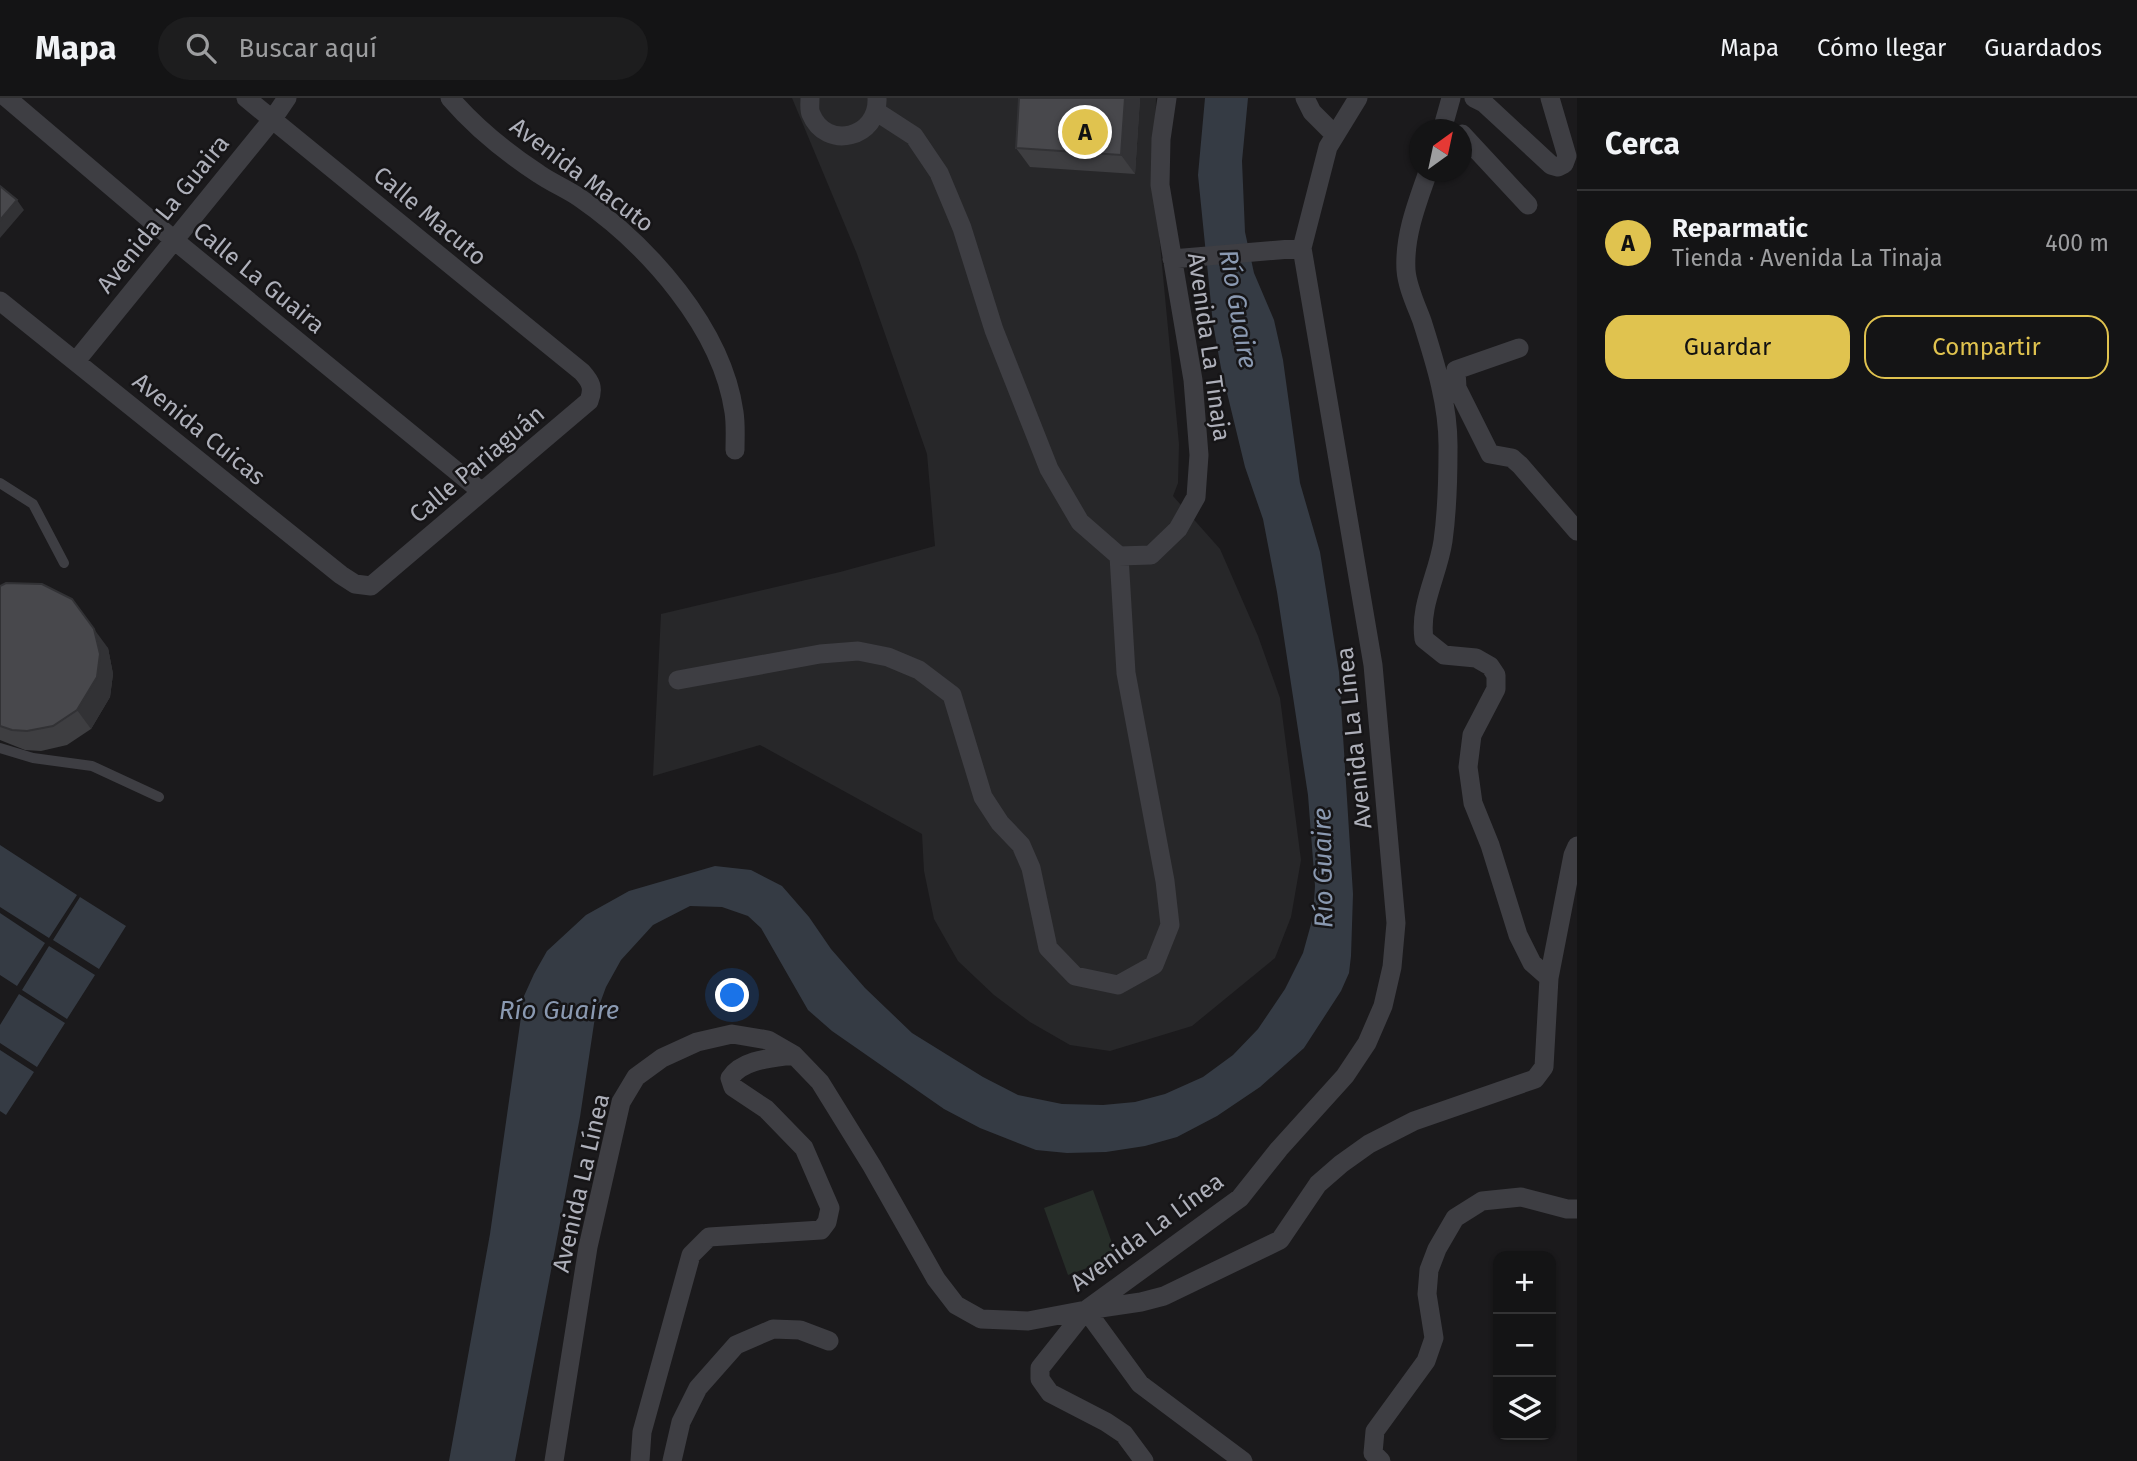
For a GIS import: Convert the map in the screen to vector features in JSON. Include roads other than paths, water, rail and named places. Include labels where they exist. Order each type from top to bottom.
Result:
[{"type":"street","name":"Calle La Guaira","points":[[7,98],[174,240],[482,492]]},
{"type":"street","name":"Calle Macuto","points":[[246,98],[582,372]]},
{"type":"street","name":"Avenida La Guaira","points":[[76,360],[272,120],[287,98]]},
{"type":"street","name":"Avenida Macuto","points":[[450,98],[476,126],[504,148],[609,220],[662,270],[684,299],[715,352],[725,375],[735,414],[735,450]]},
{"type":"street","points":[[678,680],[820,654],[859,651],[888,657],[919,670],[952,695],[984,797],[1000,823],[1021,845],[1031,868],[1048,948],[1075,976],[1118,985],[1154,965],[1170,925],[1165,881],[1126,673],[1119,556],[1080,522],[1049,469],[994,330],[962,228],[939,173],[914,136],[877,105],[866,130],[845,137],[824,131],[811,114],[810,98]]},
{"type":"street","name":"Avenida La Tinaja","points":[[1119,556],[1151,555],[1178,529],[1196,497],[1199,455],[1193,380],[1160,185],[1161,139],[1167,98]]},
{"type":"street","points":[[1305,98],[1312,112],[1335,135]]},
{"type":"street","name":"Avenida La Línea","points":[[554,1461],[589,1247],[621,1102],[636,1077],[662,1058],[698,1042],[732,1034],[768,1040],[794,1055],[820,1082],[872,1166],[936,1279],[956,1305],[981,1319],[1028,1321],[1086,1310],[1240,1198],[1279,1149],[1345,1076],[1367,1043],[1383,1006],[1392,967],[1396,923],[1374,665],[1293,249],[1328,147],[1358,98]]},
{"type":"street","points":[[1449,119],[1451,98]]},
{"type":"street","points":[[1474,98],[1484,103],[1551,164],[1558,167],[1564,164],[1567,156],[1550,98]]},
{"type":"street","points":[[1472,146],[1528,205]]},
{"type":"street","points":[[1424,182],[1413,214],[1407,244],[1406,272],[1435,361],[1445,404],[1448,448],[1443,542],[1424,608],[1424,639],[1444,655],[1476,658],[1490,666],[1496,675],[1496,689],[1472,735],[1468,767],[1473,803],[1490,845],[1518,936],[1532,963],[1549,978]]},
{"type":"street","points":[[1172,260],[1293,249]]},
{"type":"street","name":"Avenida Cuicas","points":[[0,300],[341,575],[355,584],[371,586]]},
{"type":"street","points":[[1520,348],[1456,370],[1457,388],[1490,454],[1512,458],[1520,465],[1577,531]]},
{"type":"street","name":"Calle Pariaguán","points":[[371,586],[589,401],[593,391],[590,381],[582,372]]},
{"type":"street","points":[[1144,1461],[1124,1434],[1050,1393],[1040,1379],[1040,1368],[1086,1310],[1164,1296],[1280,1240],[1318,1184],[1369,1144],[1414,1121],[1535,1079],[1544,1067],[1549,978],[1577,846]]},
{"type":"street","points":[[640,1461],[642,1432],[691,1255],[709,1237],[821,1230],[827,1222],[830,1208],[804,1148],[766,1109],[733,1087],[730,1078],[736,1069],[757,1061],[794,1055]]},
{"type":"street","points":[[1381,1461],[1374,1452],[1375,1432],[1426,1361],[1434,1338],[1427,1294],[1429,1270],[1437,1249],[1455,1218],[1482,1201],[1521,1197],[1577,1209]]},
{"type":"street","points":[[1086,1310],[1140,1384],[1243,1461]]},
{"type":"street","points":[[672,1461],[681,1422],[698,1388],[736,1345],[773,1329],[800,1330],[830,1341]]},
{"type":"lane","points":[[0,483],[33,504],[64,562]]},
{"type":"lane","points":[[0,748],[33,758],[92,766],[159,797]]},
{"type":"water","name":"Río Guaire","points":[[1205,98],[1248,98],[1242,161],[1245,232],[1254,273],[1274,320],[1283,360],[1300,483],[1320,552],[1339,672],[1353,894],[1349,973],[1341,991],[1304,1048],[1260,1087],[1217,1116],[1177,1137],[1145,1146],[1106,1152],[1067,1153],[1036,1150],[980,1128],[944,1109],[832,1031],[808,1010],[761,928],[748,916],[722,907],[690,906],[653,925],[621,960],[606,987],[595,1017],[580,1117],[515,1461],[449,1461],[490,1234],[524,996],[547,951],[586,915],[629,891],[715,866],[751,870],[782,886],[865,988],[912,1033],[983,1077],[1018,1095],[1062,1104],[1103,1105],[1135,1102],[1165,1094],[1203,1077],[1233,1055],[1258,1029],[1285,989],[1303,953],[1313,917],[1315,886],[1308,795],[1263,519],[1245,467],[1213,324],[1198,175]]},
{"type":"water","points":[[0,845],[77,895],[49,938],[0,907]]},
{"type":"water","points":[[80,897],[126,926],[99,969],[53,940]]},
{"type":"water","points":[[0,913],[45,943],[17,986],[0,975]]},
{"type":"water","points":[[49,946],[95,975],[67,1019],[22,990]]},
{"type":"water","points":[[19,994],[65,1023],[37,1067],[0,1043],[0,1025]]},
{"type":"water","points":[[0,1050],[34,1072],[6,1115],[0,1111]]},
{"type":"place","name":"Reparmatic","points":[[1085,132]]}]
